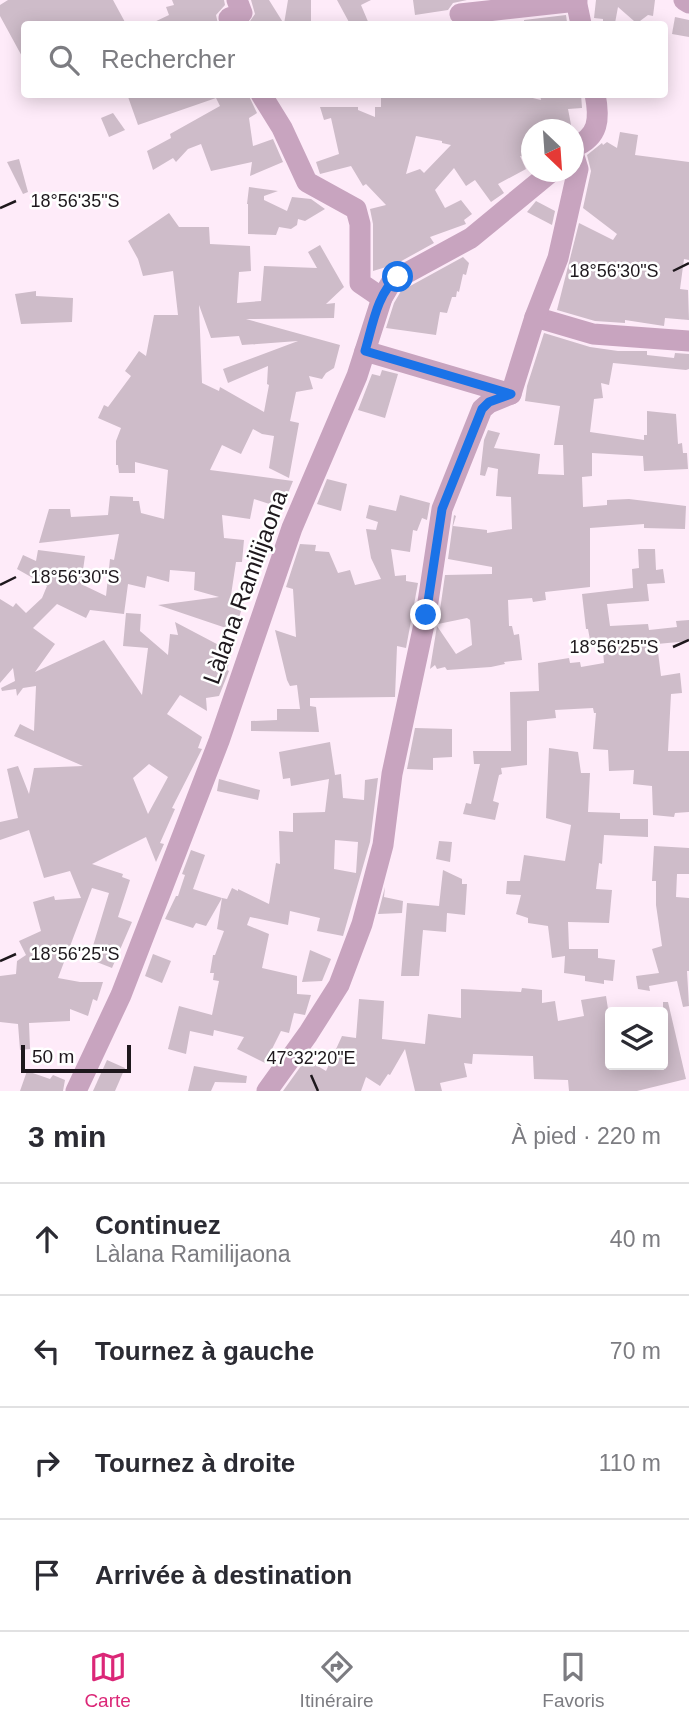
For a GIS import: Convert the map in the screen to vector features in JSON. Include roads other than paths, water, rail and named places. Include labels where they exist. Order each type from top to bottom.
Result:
[{"type":"street","points":[[460,14],[577,0],[580,21]]},
{"type":"street","points":[[684,0],[689,4]]},
{"type":"street","points":[[263,98],[282,128],[307,182],[356,209],[360,224],[360,283],[382,298]]},
{"type":"street","points":[[584,143],[595,127],[598,113],[596,98]]},
{"type":"street","name":"Làlana Ramilijaona","points":[[76,1091],[121,995],[219,741],[292,528],[357,376],[382,298],[392,281],[471,238],[539,182]]},
{"type":"street","points":[[511,394],[535,317],[558,258],[575,182]]},
{"type":"street","points":[[535,317],[593,334],[689,341]]},
{"type":"street","points":[[365,351],[511,394]]},
{"type":"street","points":[[267,1091],[339,985],[362,924],[383,845],[392,774],[426,615],[442,509],[482,409],[489,402],[511,394]]}]
